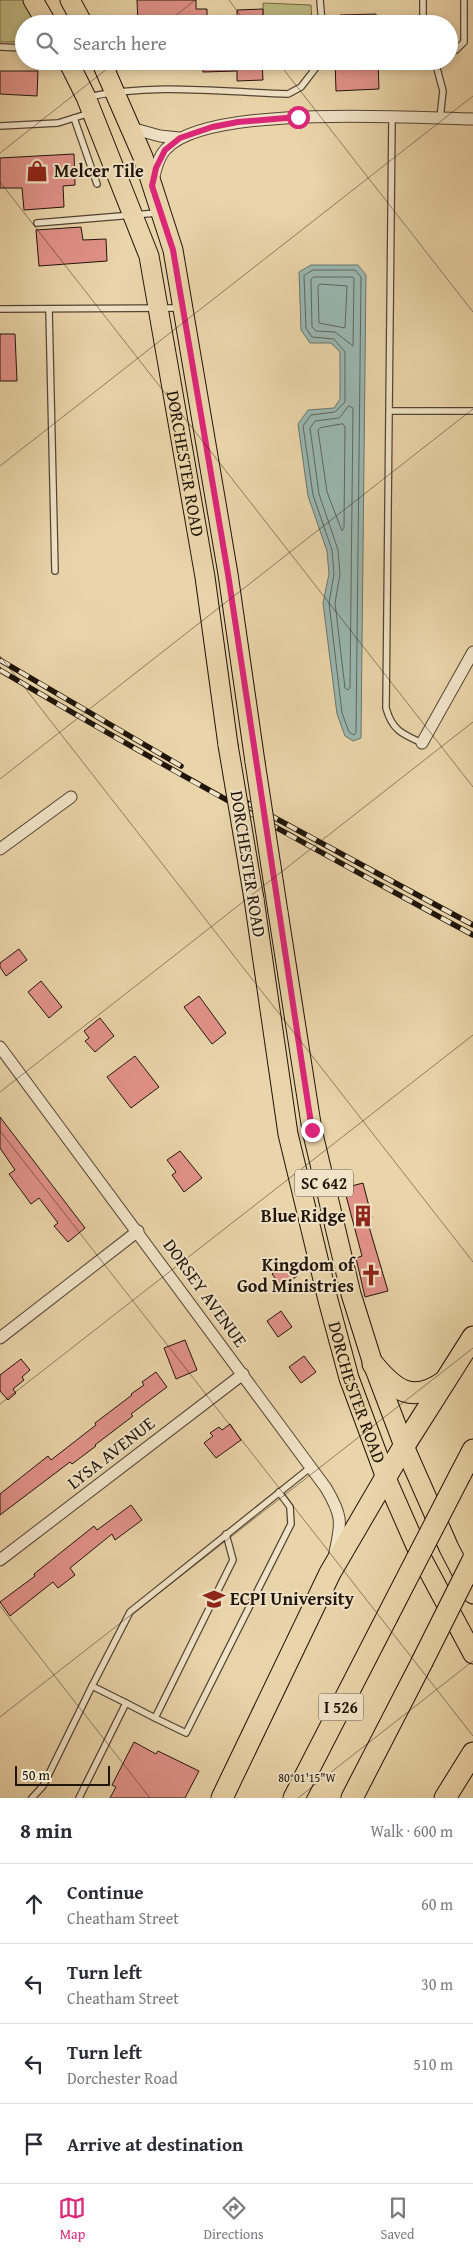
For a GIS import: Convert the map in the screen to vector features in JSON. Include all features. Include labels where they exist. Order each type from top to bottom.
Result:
[{"type":"highway","points":[[222,1798],[330,1573],[404,1446],[473,1337]]},
{"type":"highway","points":[[374,1364],[388,1382],[399,1390],[411,1393],[432,1391],[447,1380]]},
{"type":"highway","name":"I 526","points":[[294,1798],[473,1450]]},
{"type":"highway","name":"I 526","points":[[352,1798],[473,1560]]},
{"type":"highway","points":[[445,1798],[472,1757]]},
{"type":"main road","points":[[33,0],[42,15]]},
{"type":"main road","points":[[70,0],[78,15]]},
{"type":"main road","name":"DORCHESTER ROAD","points":[[72,70],[89,105],[132,216],[150,256],[205,577],[228,745],[254,899],[290,1143],[328,1300],[347,1369],[386,1478],[419,1552],[473,1654]]},
{"type":"main road","name":"DORCHESTER ROAD","points":[[105,70],[131,128],[173,250],[228,574],[312,1130],[351,1294],[404,1446],[449,1548],[473,1594]]},
{"type":"street","points":[[152,186],[156,168],[165,150],[180,138],[212,127],[261,119],[298,117],[473,119]]},
{"type":"street","points":[[131,128],[160,136],[180,138]]},
{"type":"street","points":[[422,743],[473,652]]},
{"type":"street","points":[[0,849],[71,796]]},
{"type":"street","name":"DORSEY AVENUE","points":[[0,1047],[138,1231],[326,1488],[336,1504],[341,1523],[330,1573]]},
{"type":"street","points":[[0,1338],[138,1231]]},
{"type":"street","name":"LYSA AVENUE","points":[[0,1560],[243,1374]]},
{"type":"lane","points":[[320,0],[321,15]]},
{"type":"lane","points":[[423,0],[423,15]]},
{"type":"lane","points":[[458,48],[461,47],[464,42],[464,0]]},
{"type":"lane","points":[[0,47],[15,48]]},
{"type":"lane","points":[[0,126],[58,123],[74,118],[89,105],[115,91],[157,90],[288,94],[301,87],[314,70]]},
{"type":"lane","points":[[437,70],[443,91],[440,119]]},
{"type":"lane","points":[[74,118],[97,184]]},
{"type":"lane","points":[[392,118],[386,708],[390,722],[404,735],[422,743]]},
{"type":"lane","points":[[37,223],[161,212]]},
{"type":"lane","points":[[0,309],[182,308]]},
{"type":"lane","points":[[49,309],[55,571]]},
{"type":"lane","points":[[390,411],[473,411]]},
{"type":"lane","points":[[32,1798],[43,1786],[130,1612],[311,1467]]},
{"type":"lane","points":[[92,1686],[186,1733],[291,1524],[290,1507],[279,1492]]},
{"type":"lane","points":[[155,1718],[233,1560],[226,1534]]},
{"type":"lane","points":[[79,1798],[126,1703]]},
{"type":"shaded area","points":[[0,0],[26,0],[35,15],[15,15],[15,42],[0,42]]},
{"type":"shaded area","points":[[263,3],[311,5],[312,15],[263,15]]},
{"type":"water","points":[[311,265],[358,265],[366,275],[361,738],[353,741],[345,736],[337,714],[323,603],[329,574],[327,551],[308,496],[298,424],[308,410],[334,408],[340,399],[340,352],[331,343],[310,343],[301,330],[299,272]]},
{"type":"building","points":[[137,0],[196,0],[196,9],[207,9],[207,15],[138,15]]},
{"type":"building","points":[[263,9],[263,15],[237,15],[237,10]]},
{"type":"building","points":[[376,14],[376,15],[340,15]]},
{"type":"building","points":[[203,70],[262,70],[263,80],[237,81],[237,71],[203,72]]},
{"type":"building","points":[[335,70],[378,70],[379,89],[336,91]]},
{"type":"building","points":[[0,71],[38,71],[37,96],[0,94]]},
{"type":"building","name":"Melcer Tile","points":[[74,154],[75,185],[63,186],[64,207],[24,210],[22,188],[0,188],[0,158]]},
{"type":"building","points":[[81,227],[83,240],[106,239],[107,261],[39,266],[36,230]]},
{"type":"building","points":[[0,334],[15,334],[17,381],[0,381]]},
{"type":"building","points":[[19,949],[27,960],[6,976],[0,967],[0,963]]},
{"type":"building","points":[[41,981],[62,1007],[49,1018],[28,992]]},
{"type":"building","points":[[199,996],[226,1033],[212,1044],[184,1007]]},
{"type":"building","points":[[100,1018],[114,1036],[95,1052],[85,1041],[89,1038],[84,1031]]},
{"type":"building","points":[[135,1056],[159,1087],[131,1108],[107,1077]]},
{"type":"building","points":[[0,1117],[85,1228],[68,1242],[54,1226],[58,1223],[39,1198],[31,1204],[9,1174],[15,1170],[0,1148]]},
{"type":"building","points":[[180,1151],[202,1178],[184,1192],[172,1175],[176,1172],[167,1160]]},
{"type":"building","points":[[363,1183],[372,1218],[367,1220],[388,1291],[365,1297],[356,1258],[362,1256],[344,1188]]},
{"type":"building","points":[[288,1263],[297,1276],[282,1287],[272,1274]]},
{"type":"building","points":[[281,1311],[292,1327],[278,1337],[267,1321]]},
{"type":"building","points":[[185,1340],[197,1370],[176,1379],[164,1348]]},
{"type":"building","points":[[304,1356],[316,1372],[301,1383],[289,1367]]},
{"type":"building","points":[[21,1359],[30,1370],[22,1377],[24,1380],[13,1389],[16,1393],[8,1400],[0,1391],[0,1375]]},
{"type":"building","points":[[156,1372],[167,1387],[131,1414],[133,1416],[96,1446],[72,1464],[70,1462],[0,1515],[0,1494],[48,1456],[51,1460],[96,1425],[95,1423],[144,1385],[142,1382]]},
{"type":"building","points":[[230,1424],[241,1440],[216,1458],[204,1443],[213,1436],[210,1433],[219,1427],[222,1430]]},
{"type":"building","points":[[131,1505],[142,1520],[115,1540],[112,1534],[70,1568],[75,1575],[58,1588],[53,1582],[10,1616],[0,1602],[35,1576],[34,1574],[94,1526],[97,1530]]},
{"type":"building","points":[[134,1742],[156,1754],[158,1751],[199,1771],[185,1798],[110,1798],[116,1787],[112,1785]]},
{"type":"railway","points":[[0,660],[181,766]]},
{"type":"railway","points":[[0,670],[235,805],[473,935]]},
{"type":"railway","points":[[229,793],[473,925]]},
{"type":"place","name":"Melcer Tile","points":[[37,171]]},
{"type":"place","name":"Blue Ridge","points":[[363,1216]]},
{"type":"place","name":"Kingdom of God Ministries","points":[[371,1275]]},
{"type":"place","name":"ECPI University","points":[[214,1599]]},
{"type":"route","points":[[298,117],[238,122],[212,127],[180,138],[165,150],[156,168],[152,186],[173,250],[228,574],[312,1130]]}]
